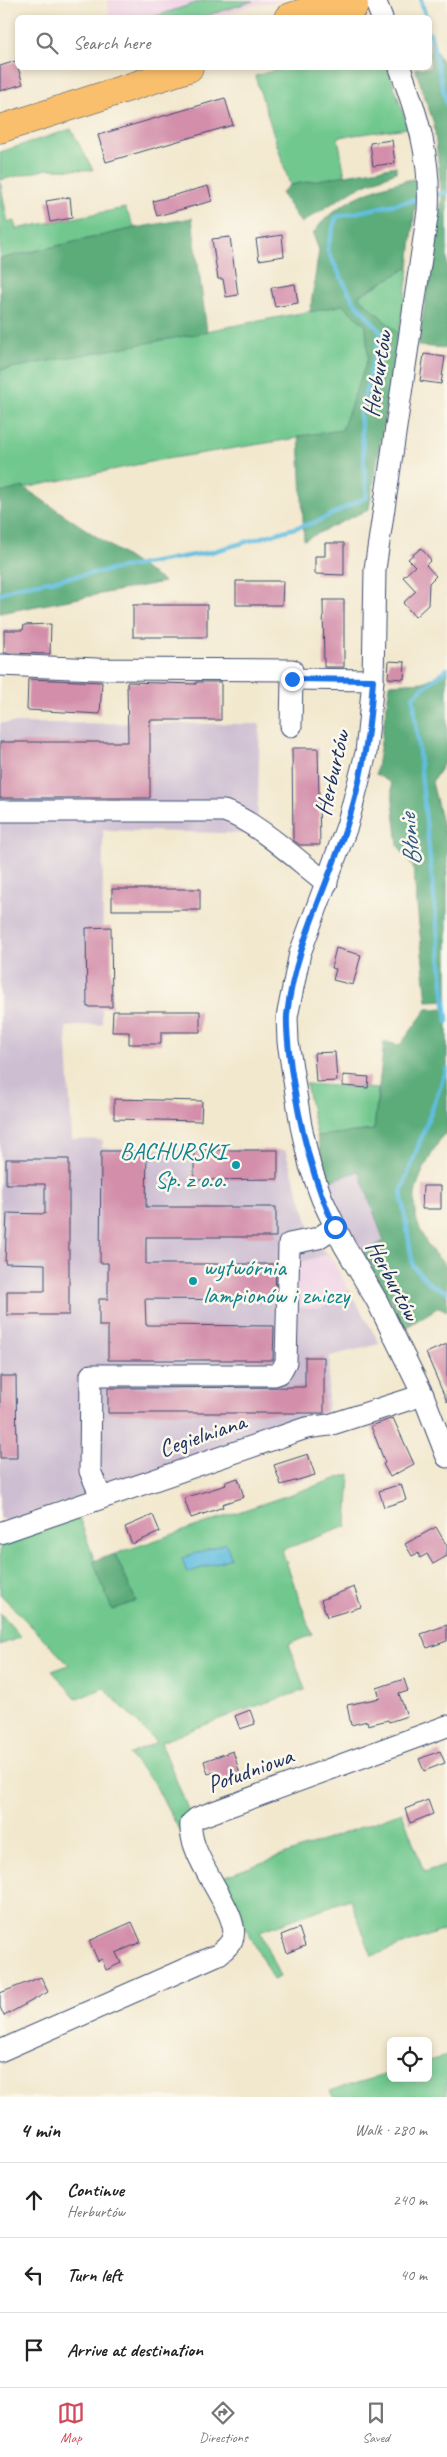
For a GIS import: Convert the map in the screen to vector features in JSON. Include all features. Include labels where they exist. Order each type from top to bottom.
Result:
[{"type":"main road","points":[[302,15],[348,5]]},
{"type":"main road","points":[[0,112],[129,70]]},
{"type":"main road","points":[[0,129],[183,70]]},
{"type":"street","points":[[348,5],[374,15]]},
{"type":"street","name":"Herburtów","points":[[401,70],[424,142],[429,191],[428,211],[375,569],[370,728],[362,772],[347,826],[300,953],[287,1017],[294,1087],[303,1134],[322,1199],[335,1227],[377,1301],[423,1396],[447,1455]]},
{"type":"street","points":[[0,665],[98,669],[292,670],[291,726]]},
{"type":"street","points":[[292,679],[373,680]]},
{"type":"street","points":[[0,811],[224,811],[233,814],[252,826],[327,883]]},
{"type":"street","points":[[101,1497],[90,1471],[91,1375],[280,1374],[286,1362],[289,1244],[318,1238],[335,1227]]},
{"type":"street","name":"Cegielniana","points":[[0,1533],[306,1428],[330,1424],[423,1396]]},
{"type":"street","name":"Południowa","points":[[0,2051],[219,1954],[233,1939],[232,1920],[194,1849],[191,1839],[191,1823],[212,1812],[447,1726]]},
{"type":"shaded area","points":[[107,0],[290,0],[254,5],[224,15],[110,15]]},
{"type":"shaded area","points":[[0,723],[260,724],[257,834],[103,830],[102,1024],[66,1027],[72,1139],[103,1140],[102,1148],[285,1150],[316,1246],[329,1254],[294,1264],[293,1308],[320,1308],[349,1290],[380,1344],[330,1356],[327,1412],[312,1419],[10,1520],[0,1518]]},
{"type":"shaded area","points":[[359,1171],[384,1241],[363,1253],[336,1205],[327,1182]]},
{"type":"shaded area","points":[[329,1254],[349,1290],[320,1308],[293,1308],[294,1264]]},
{"type":"green space","points":[[205,0],[253,1],[209,15],[159,15]]},
{"type":"green space","points":[[432,44],[447,70],[447,348],[418,346],[442,198],[434,124],[416,70],[432,70]]},
{"type":"green space","points":[[275,70],[389,70],[408,128],[338,137],[345,177],[290,185],[255,76]]},
{"type":"green space","points":[[71,129],[93,170],[48,169],[0,180],[0,152]]},
{"type":"green space","points":[[396,166],[396,172],[355,189],[301,223],[281,193],[290,185]]},
{"type":"green space","points":[[418,178],[409,267],[358,296],[399,334],[369,509],[304,540],[299,436],[342,430],[368,358],[366,326],[343,305],[310,312],[319,250],[313,234],[322,222],[346,203],[374,190]]},
{"type":"green space","points":[[0,182],[8,222],[15,221],[16,229],[125,208],[135,228],[0,259]]},
{"type":"green space","points":[[192,218],[207,332],[0,370],[0,259],[135,228]]},
{"type":"green space","points":[[409,267],[399,334],[358,296]]},
{"type":"green space","points":[[343,305],[366,326],[368,358],[342,431],[160,460],[0,493],[0,370]]},
{"type":"green space","points":[[23,487],[164,582],[0,613],[0,493]]},
{"type":"green space","points":[[447,671],[447,759],[432,782],[447,844],[447,1000],[427,1001],[413,867],[398,846],[391,783],[376,774],[390,684],[424,682]]},
{"type":"green space","points":[[447,1008],[447,1133],[442,1136],[426,1164],[416,1189],[414,1202],[420,1229],[430,1248],[447,1269],[447,1311],[439,1307],[405,1328],[363,1253],[384,1241],[359,1171],[327,1182],[317,1136],[374,1130],[384,1042],[400,1045],[427,1009]]},
{"type":"green space","points":[[306,1084],[378,1089],[374,1130],[317,1136]]},
{"type":"green space","points":[[350,1474],[347,1526],[282,1550],[312,1635],[289,1644],[305,1690],[235,1713],[161,1742],[189,1812],[186,1843],[154,1783],[129,1755],[156,1742],[104,1688],[77,1699],[52,1671],[69,1665],[0,1594],[0,1540],[78,1514],[112,1610],[136,1601],[115,1554]]},
{"type":"green space","points":[[115,1554],[136,1601],[112,1610],[93,1561]]},
{"type":"green space","points":[[0,1613],[21,1637],[0,1645]]},
{"type":"green space","points":[[402,1812],[424,1872],[447,1864],[447,1929],[372,1956],[350,1899],[260,1931],[280,1977],[273,1980],[220,1878]]},
{"type":"green space","points":[[447,2056],[447,2095],[442,2097],[333,2097],[330,2091],[387,2074],[387,2082],[432,2082],[432,2060]]},
{"type":"water","points":[[226,1543],[231,1558],[187,1573],[182,1558]]},
{"type":"building","points":[[15,61],[15,70],[19,70],[23,84],[0,91],[0,66]]},
{"type":"building","points":[[225,98],[233,125],[106,162],[98,135]]},
{"type":"building","points":[[392,140],[395,163],[373,166],[370,143]]},
{"type":"building","points":[[208,186],[212,201],[157,216],[153,201]]},
{"type":"building","points":[[70,197],[72,218],[50,222],[46,201]]},
{"type":"building","points":[[282,235],[284,256],[259,260],[256,239]]},
{"type":"building","points":[[230,237],[238,295],[226,297],[223,279],[218,279],[212,239]]},
{"type":"building","points":[[295,284],[298,303],[275,307],[271,288]]},
{"type":"building","points":[[424,354],[445,357],[441,384],[420,381]]},
{"type":"building","points":[[325,543],[344,543],[344,575],[315,574],[315,556],[325,556]]},
{"type":"building","points":[[421,548],[431,560],[426,565],[436,576],[429,583],[428,605],[415,617],[403,603],[416,591],[403,577],[415,566],[408,559]]},
{"type":"building","points":[[236,581],[283,581],[282,605],[236,605]]},
{"type":"building","points":[[323,600],[344,600],[344,667],[324,667]]},
{"type":"building","points":[[133,605],[207,605],[207,637],[133,637]]},
{"type":"building","points":[[51,624],[50,654],[4,653],[4,630],[23,630],[24,625]]},
{"type":"building","points":[[389,661],[405,662],[404,679],[388,678]]},
{"type":"building","points":[[28,679],[102,682],[100,714],[27,710]]},
{"type":"building","points":[[127,682],[196,684],[196,682],[221,682],[221,720],[150,720],[150,798],[0,798],[0,742],[128,742]]},
{"type":"building","points":[[292,748],[318,748],[320,845],[300,845],[293,840]]},
{"type":"building","points":[[112,889],[200,889],[200,910],[112,910]]},
{"type":"building","points":[[111,927],[112,1007],[87,1007],[86,928]]},
{"type":"building","points":[[336,948],[361,955],[353,985],[333,980],[336,969],[331,968]]},
{"type":"building","points":[[113,1011],[200,1011],[200,1032],[161,1032],[161,1044],[129,1044],[129,1032],[112,1032]]},
{"type":"building","points":[[335,1052],[337,1081],[316,1082],[314,1053]]},
{"type":"building","points":[[343,1075],[369,1077],[368,1088],[343,1086]]},
{"type":"building","points":[[114,1099],[202,1101],[201,1121],[114,1119]]},
{"type":"building","name":"BACHURSKI Sp. z o.o.","points":[[194,1150],[278,1150],[278,1179],[194,1180]]},
{"type":"building","points":[[101,1151],[147,1151],[146,1207],[276,1207],[276,1237],[146,1237],[146,1264],[276,1264],[275,1300],[145,1299],[146,1325],[274,1326],[273,1360],[108,1360],[108,1326],[99,1326],[99,1299],[108,1299],[108,1263],[100,1263]]},
{"type":"building","points":[[6,1159],[69,1159],[69,1315],[7,1315],[7,1291],[45,1291],[45,1264],[5,1263],[7,1213],[45,1214],[45,1184],[6,1184]]},
{"type":"building","points":[[423,1186],[441,1186],[441,1209],[422,1209]]},
{"type":"building","points":[[447,1344],[447,1402],[426,1353]]},
{"type":"building","points":[[305,1357],[324,1357],[324,1413],[108,1413],[108,1388],[305,1387]]},
{"type":"building","points":[[0,1376],[16,1376],[17,1458],[0,1458]]},
{"type":"building","points":[[393,1418],[414,1464],[390,1477],[383,1464],[385,1463],[371,1426]]},
{"type":"building","points":[[308,1454],[315,1475],[281,1485],[274,1465]]},
{"type":"building","points":[[238,1478],[244,1497],[222,1504],[223,1507],[191,1518],[184,1498],[226,1485],[225,1482]]},
{"type":"building","points":[[401,1484],[406,1500],[384,1507],[379,1491]]},
{"type":"building","points":[[153,1515],[160,1532],[132,1544],[125,1527]]},
{"type":"building","points":[[436,1527],[447,1546],[447,1556],[433,1564],[427,1554],[420,1558],[418,1553],[412,1556],[405,1544]]},
{"type":"building","points":[[354,1587],[361,1607],[327,1617],[321,1600]]},
{"type":"building","points":[[447,1625],[447,1641],[427,1648],[421,1634]]},
{"type":"building","points":[[404,1679],[408,1691],[399,1694],[407,1716],[389,1722],[388,1720],[368,1725],[367,1721],[351,1725],[347,1705],[380,1698],[377,1688]]},
{"type":"building","points":[[250,1710],[255,1724],[240,1729],[235,1716]]},
{"type":"building","points":[[233,1751],[240,1774],[217,1781],[214,1772],[208,1774],[204,1761]]},
{"type":"building","points":[[440,1751],[445,1763],[424,1771],[419,1759]]},
{"type":"building","points":[[428,1800],[433,1814],[410,1823],[405,1809]]},
{"type":"building","points":[[132,1922],[141,1942],[116,1953],[121,1963],[106,1970],[102,1959],[98,1961],[89,1941]]},
{"type":"building","points":[[299,1928],[305,1946],[287,1953],[281,1935]]},
{"type":"building","points":[[41,1977],[48,1992],[4,2016],[0,2007],[0,1993]]},
{"type":"waterway","name":"Błonie","points":[[421,0],[425,15]]},
{"type":"waterway","name":"Błonie","points":[[432,41],[447,105]]},
{"type":"waterway","points":[[435,195],[447,192]]},
{"type":"waterway","points":[[0,594],[16,587],[211,552],[316,522],[367,497],[360,413],[381,332],[353,300],[327,250],[336,217],[423,198]]},
{"type":"waterway","name":"Błonie","points":[[447,669],[413,696],[447,1022]]},
{"type":"waterway","name":"Błonie","points":[[447,1069],[401,1192],[413,1266],[430,1284],[447,1292]]},
{"type":"place","name":"BACHURSKI Sp. z o.o.","points":[[236,1165]]},
{"type":"place","name":"wytwórnia lampionów i zniczy","points":[[193,1281]]},
{"type":"route","points":[[292,679],[373,680],[370,728],[362,772],[347,826],[300,953],[287,1017],[294,1087],[310,1166],[335,1227]]}]
